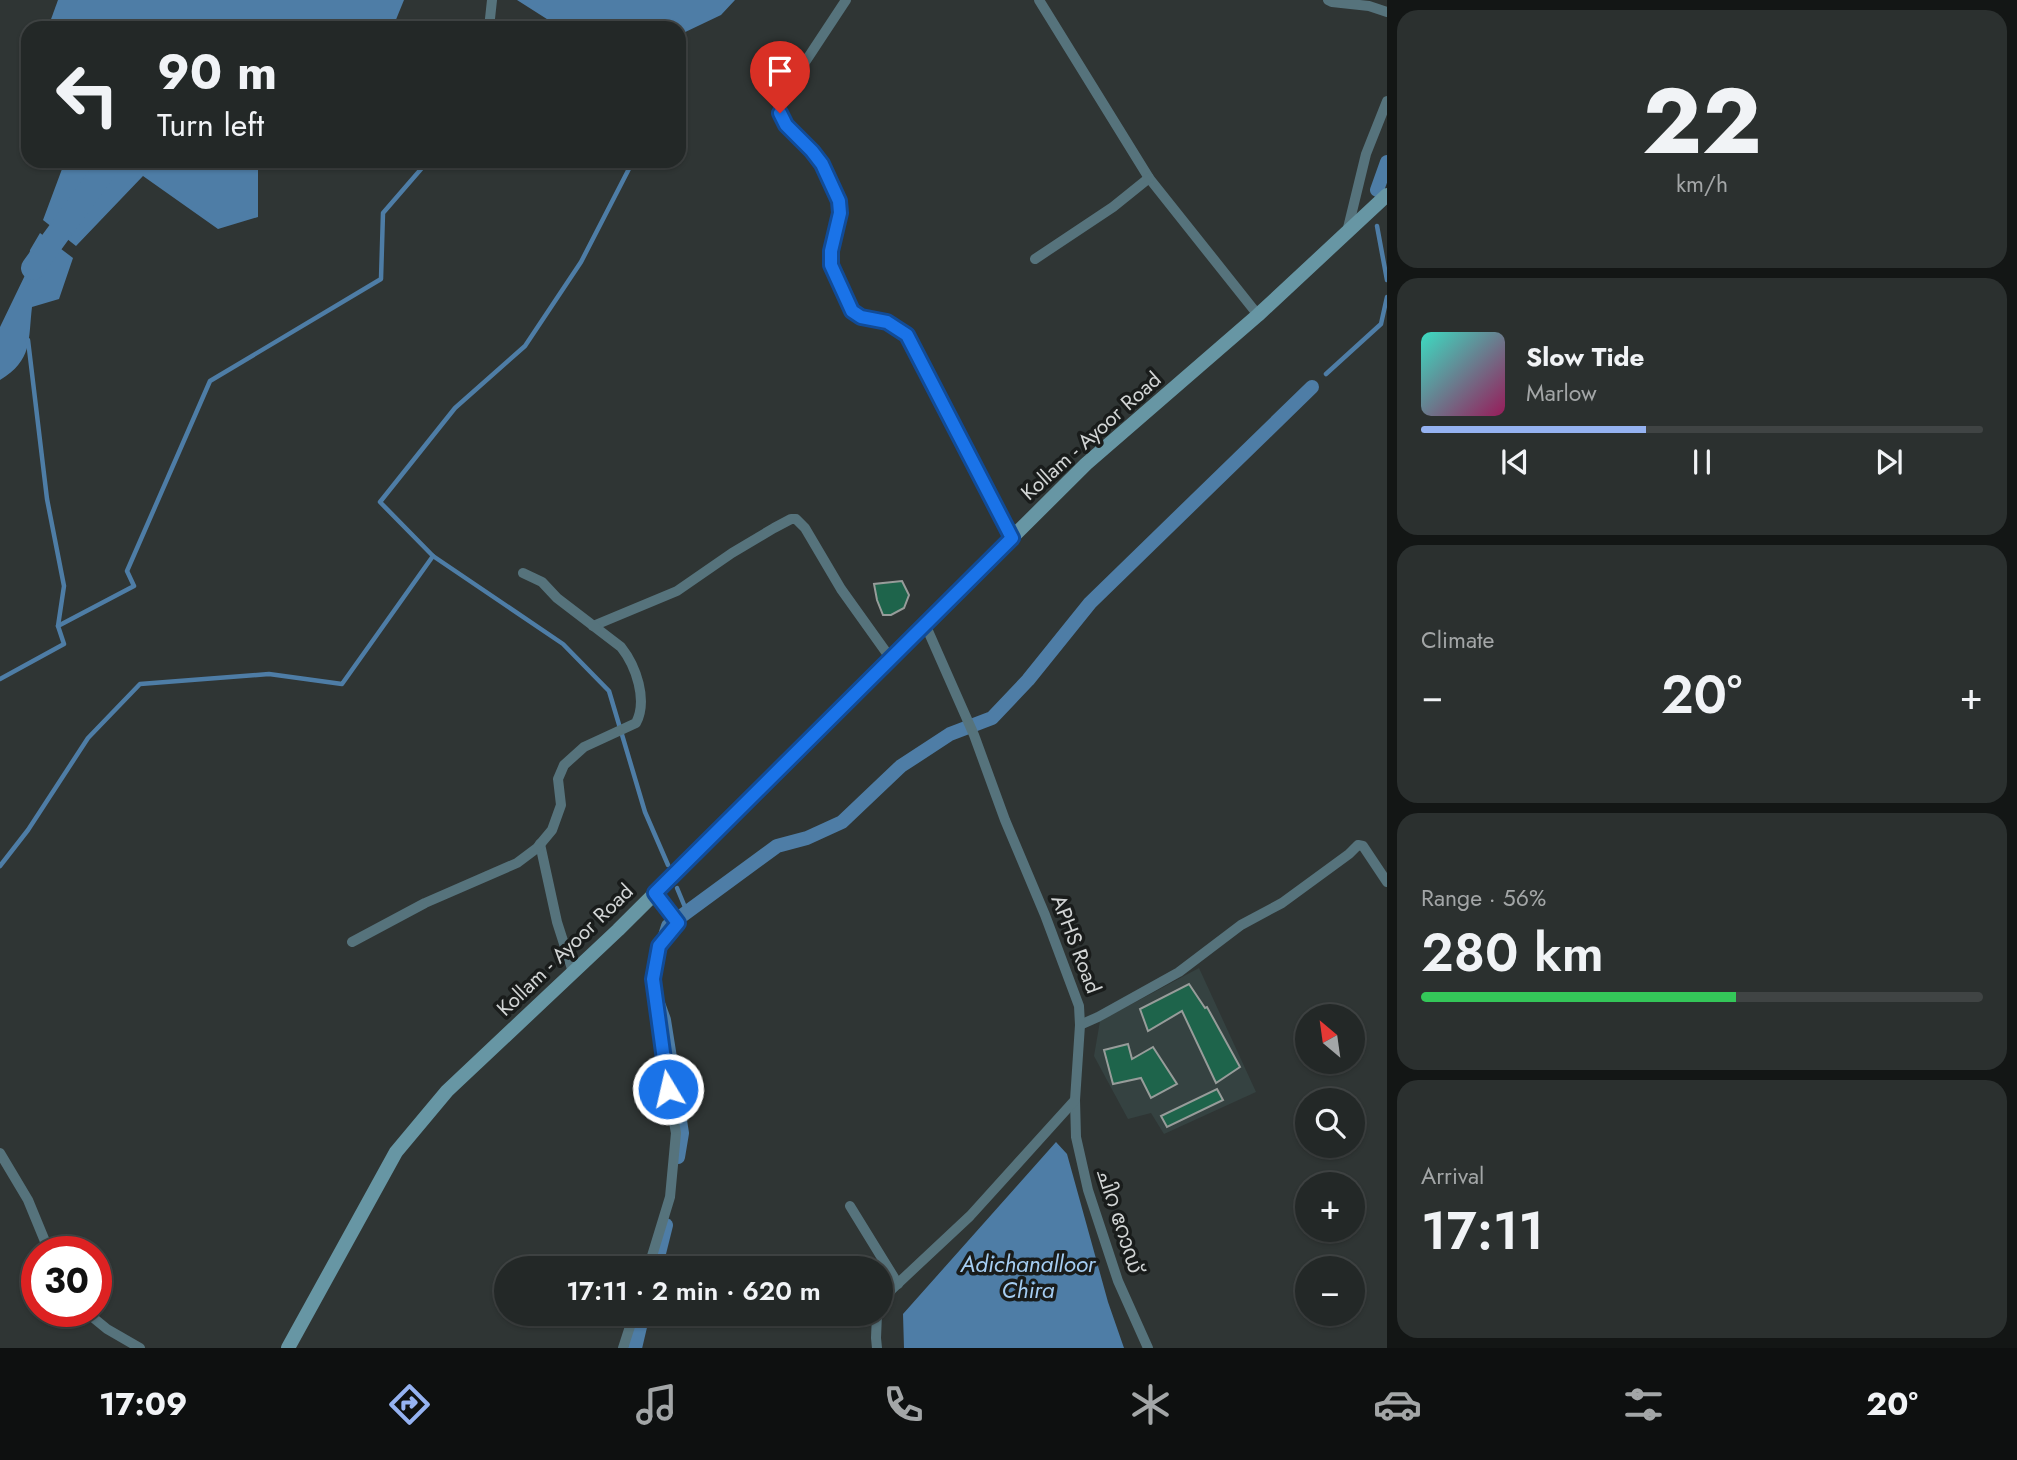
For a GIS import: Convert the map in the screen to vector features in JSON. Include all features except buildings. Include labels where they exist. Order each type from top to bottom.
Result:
[{"type":"main road","name":"Kollam - Ayoor Road","points":[[288,1348],[396,1152],[447,1091],[655,893],[1086,464],[1258,315],[1387,195]]},
{"type":"street","points":[[490,21],[492,0]]},
{"type":"street","points":[[846,0],[786,91],[780,102],[780,113],[786,125],[822,164],[836,194],[840,213],[831,251],[831,265],[852,311],[861,317],[887,322],[907,335],[1012,538]]},
{"type":"street","points":[[1039,0],[1149,178],[1258,315]]},
{"type":"street","points":[[1328,0],[1369,6],[1387,12]]},
{"type":"street","points":[[1346,234],[1366,154],[1387,101]]},
{"type":"street","points":[[1035,259],[1113,207],[1149,178]]},
{"type":"street","points":[[593,626],[677,591],[764,534],[791,519],[796,519],[805,528],[841,589],[891,659]]},
{"type":"street","points":[[352,942],[425,903],[517,863],[552,830],[561,805],[558,779],[565,765],[584,747],[636,723],[640,715],[640,693],[629,657],[621,647],[558,598],[542,582],[523,573]]},
{"type":"street","name":"APHS Road","points":[[925,625],[968,720],[1079,1006],[1075,1100]]},
{"type":"street","points":[[540,844],[557,922],[573,972]]},
{"type":"street","points":[[1080,1025],[1179,972],[1241,925],[1282,903],[1358,845],[1363,846],[1387,882]]},
{"type":"street","points":[[652,1256],[670,1197],[676,1133],[664,1067],[653,979],[659,946],[678,923],[655,893]]},
{"type":"street","points":[[893,1290],[970,1216],[1075,1100]]},
{"type":"street","name":"ചിറ റോഡ്","points":[[1075,1100],[1076,1137],[1087,1189],[1118,1281],[1148,1348]]},
{"type":"street","points":[[0,1153],[28,1200],[43,1236]]},
{"type":"street","points":[[850,1206],[898,1284]]},
{"type":"street","points":[[623,1348],[630,1326]]},
{"type":"street","points":[[876,1326],[877,1348]]},
{"type":"street","points":[[105,1327],[140,1348]]},
{"type":"shaded area","points":[[1199,968],[1256,1092],[1164,1134],[1151,1113],[1128,1119],[1094,1056],[1100,1021]]},
{"type":"water","points":[[58,0],[404,0],[395,21],[50,21]]},
{"type":"water","points":[[517,0],[735,0],[721,15],[686,32],[686,21],[550,21]]},
{"type":"water","points":[[62,168],[258,168],[258,217],[218,229],[143,176],[76,246],[43,220]]},
{"type":"water","points":[[40,233],[73,258],[59,299],[32,307],[24,357],[0,380],[0,327],[28,269],[30,250]]},
{"type":"water","name":"Adichanalloor Chira","points":[[1056,1142],[1067,1154],[1108,1302],[1124,1348],[904,1348],[903,1314]]},
{"type":"waterway","points":[[1377,190],[1387,162]]},
{"type":"waterway","points":[[33,268],[106,168]]},
{"type":"waterway","points":[[0,679],[64,644],[58,626],[134,586],[127,571],[210,381],[381,279],[383,213],[422,168]]},
{"type":"waterway","points":[[629,168],[581,262],[525,346],[455,408],[380,502],[433,556],[563,644],[609,691],[645,812],[668,865]]},
{"type":"waterway","points":[[1377,226],[1387,280]]},
{"type":"waterway","points":[[1326,374],[1381,324],[1387,297]]},
{"type":"waterway","points":[[28,340],[47,499],[64,586],[58,626]]},
{"type":"waterway","points":[[662,945],[668,926],[777,846],[807,838],[842,822],[901,766],[950,734],[992,718],[1028,680],[1090,603],[1312,387]]},
{"type":"waterway","points":[[0,866],[28,830],[88,738],[140,684],[269,674],[342,684],[433,556]]},
{"type":"waterway","points":[[677,888],[687,912]]},
{"type":"waterway","points":[[656,998],[664,1020],[682,1133],[678,1157]]},
{"type":"waterway","points":[[658,1256],[666,1225]]},
{"type":"waterway","points":[[635,1348],[640,1326]]},
{"type":"route","points":[[668,1089],[653,979],[659,946],[678,923],[655,893],[1012,538],[907,335],[887,322],[870,320],[852,311],[831,265],[831,251],[840,213],[834,187],[822,164],[786,125],[780,113]]}]
